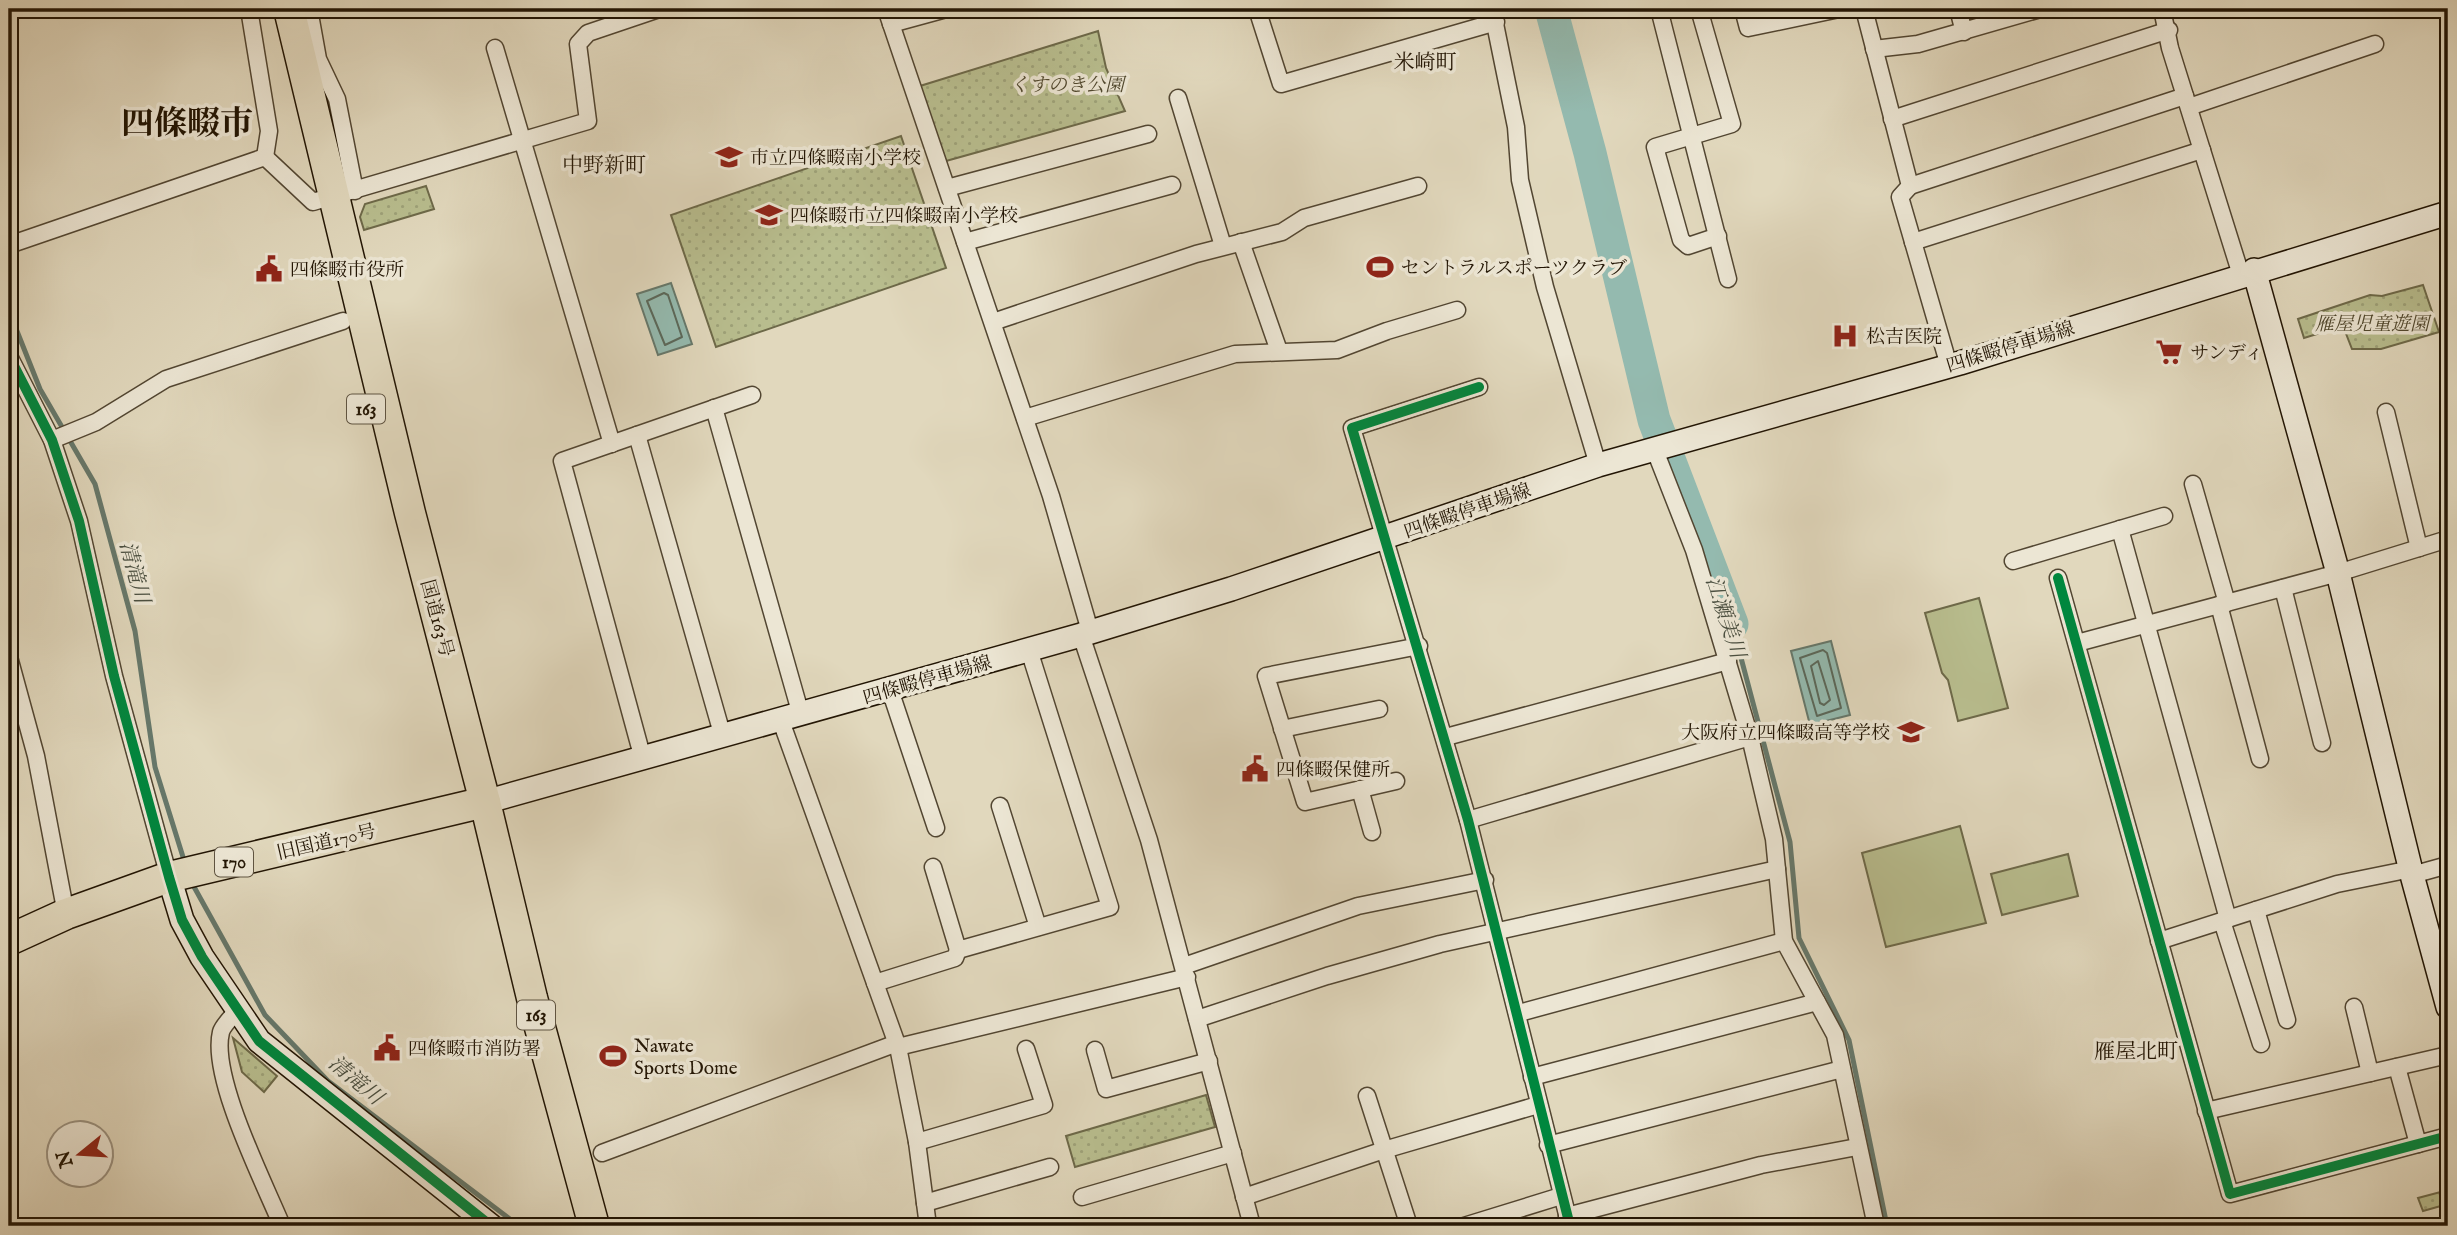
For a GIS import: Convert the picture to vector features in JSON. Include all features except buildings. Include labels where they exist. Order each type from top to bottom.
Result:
[{"type":"highway","name":"国道163号","points":[[272,9],[334,197],[343,321],[594,1226]]},
{"type":"highway","name":"国道163号","points":[[289,9],[476,805],[544,1114],[576,1226]]},
{"type":"highway","name":"旧国道170号","points":[[9,940],[66,914],[169,877],[476,805]]},
{"type":"main road","name":"四條畷停車場線","points":[[476,805],[1086,633],[1387,538],[1598,465],[1949,366],[2448,213]]},
{"type":"main road","points":[[2248,273],[2338,573],[2411,872],[2448,1007]]},
{"type":"main road","points":[[169,877],[182,920],[237,1011],[259,1041],[491,1226]]},
{"type":"street","points":[[249,9],[269,131],[265,157]]},
{"type":"street","points":[[309,9],[318,59],[337,99],[334,197]]},
{"type":"street","points":[[9,245],[265,157],[334,197],[588,121],[578,44],[588,33],[659,9]]},
{"type":"street","points":[[946,9],[888,16],[1025,418],[1149,840],[1252,1226]]},
{"type":"street","points":[[1257,9],[1281,84],[1494,15],[1516,127],[1520,180],[1545,287],[1598,465]]},
{"type":"street","points":[[1659,9],[1728,279]]},
{"type":"street","points":[[1699,9],[1732,124],[1655,147],[1681,240],[1688,246],[1718,236]]},
{"type":"street","points":[[1743,9],[1748,28],[1797,13],[1839,9]]},
{"type":"street","points":[[1864,9],[1910,187]]},
{"type":"street","points":[[1958,9],[1964,32]]},
{"type":"street","points":[[2162,9],[2202,150],[2248,273]]},
{"type":"street","points":[[1874,49],[1918,44],[2034,10]]},
{"type":"street","points":[[1892,119],[2169,30]]},
{"type":"street","points":[[1949,366],[1900,197],[1910,187],[2375,44]]},
{"type":"street","points":[[495,48],[612,444]]},
{"type":"street","points":[[1178,98],[1223,246]]},
{"type":"street","points":[[947,188],[1148,134]]},
{"type":"street","points":[[1913,242],[2202,150]]},
{"type":"street","points":[[965,243],[1172,185]]},
{"type":"street","points":[[993,322],[1223,246],[1282,232],[1304,218],[1418,186]]},
{"type":"street","points":[[1241,242],[1279,351]]},
{"type":"street","points":[[1025,418],[1236,354],[1337,350],[1387,331],[1457,310]]},
{"type":"street","points":[[54,440],[96,422],[166,379],[343,321]]},
{"type":"street","points":[[9,356],[54,440],[79,521],[114,676],[169,877]]},
{"type":"street","points":[[1479,387],[1352,428],[1446,737],[1499,931],[1538,1105],[1568,1221],[1761,1165],[1857,1147]]},
{"type":"street","points":[[643,759],[562,461],[752,395]]},
{"type":"street","points":[[714,408],[791,718],[875,984],[898,1045],[917,1142],[927,1226]]},
{"type":"street","points":[[2386,412],[2419,548]]},
{"type":"street","points":[[637,435],[723,737]]},
{"type":"street","points":[[1661,446],[1750,737],[1774,839],[1784,941],[1835,1035],[1876,1226]]},
{"type":"street","points":[[2193,484],[2260,759]]},
{"type":"street","points":[[2013,561],[2164,516]]},
{"type":"street","points":[[2119,529],[2261,1044]]},
{"type":"street","points":[[2077,643],[2338,573],[2448,539]]},
{"type":"street","points":[[2058,578],[2230,1194],[2448,1136]]},
{"type":"street","points":[[2283,588],[2322,743]]},
{"type":"street","points":[[1396,781],[1305,802],[1266,676],[1419,646]]},
{"type":"street","points":[[958,950],[1110,907],[1029,650]]},
{"type":"street","points":[[9,657],[11,676],[36,756],[66,914]]},
{"type":"street","points":[[1446,737],[1728,661]]},
{"type":"street","points":[[890,690],[936,828]]},
{"type":"street","points":[[1282,729],[1379,709]]},
{"type":"street","points":[[1468,820],[1750,737]]},
{"type":"street","points":[[1360,789],[1372,832]]},
{"type":"street","points":[[1000,806],[1038,927]]},
{"type":"street","points":[[2159,942],[2337,884],[2448,865]]},
{"type":"street","points":[[875,984],[955,958],[958,950],[933,867]]},
{"type":"street","points":[[1198,1018],[1340,972],[1499,931],[1777,869]]},
{"type":"street","points":[[601,1153],[898,1045],[1185,972],[1358,906],[1485,880]]},
{"type":"street","points":[[2256,910],[2287,1020]]},
{"type":"street","points":[[1519,1013],[1784,941]]},
{"type":"street","points":[[1532,1077],[1817,1002]]},
{"type":"street","points":[[2354,1007],[2370,1073]]},
{"type":"street","points":[[237,1011],[221,1030],[221,1051],[229,1097],[282,1226]]},
{"type":"street","points":[[917,1142],[1044,1105],[1026,1049]]},
{"type":"street","points":[[1095,1049],[1105,1089],[1209,1060]]},
{"type":"street","points":[[2206,1111],[2448,1055]]},
{"type":"street","points":[[2397,1067],[2418,1144]]},
{"type":"street","points":[[1548,1145],[1842,1069]]},
{"type":"street","points":[[1367,1096],[1409,1226]]},
{"type":"street","points":[[1244,1197],[1384,1150],[1538,1105]]},
{"type":"street","points":[[1082,1197],[1233,1153]]},
{"type":"street","points":[[925,1203],[1050,1167]]},
{"type":"street","points":[[1464,1226],[1561,1196]]},
{"type":"green space","name":"くすのき公園","points":[[1098,31],[1106,68],[1125,111],[946,161],[920,86]]},
{"type":"green space","points":[[901,136],[946,268],[716,347],[671,215]]},
{"type":"green space","points":[[426,186],[434,209],[364,230],[360,217],[365,204]]},
{"type":"green space","name":"雁屋児童遊園","points":[[2423,285],[2439,332],[2381,349],[2352,349],[2343,326],[2304,338],[2298,319],[2370,295],[2382,296]]},
{"type":"green space","points":[[1979,598],[2008,708],[1958,721],[1948,680],[1942,673],[1925,613]]},
{"type":"green space","points":[[1960,826],[1986,923],[1886,947],[1862,853]]},
{"type":"green space","points":[[2068,854],[2078,896],[2002,915],[1991,874]]},
{"type":"green space","points":[[233,1038],[277,1076],[264,1092],[242,1072]]},
{"type":"green space","points":[[1206,1095],[1215,1127],[1075,1167],[1066,1136]]},
{"type":"green space","points":[[2448,1190],[2448,1204],[2423,1211],[2418,1198]]},
{"type":"water","points":[[671,283],[692,344],[658,355],[637,294]]},
{"type":"water","points":[[1831,641],[1850,715],[1810,725],[1791,651]]},
{"type":"waterway","name":"江瀬美川","points":[[1551,9],[1590,153],[1654,420],[1732,624]]},
{"type":"waterway","name":"清滝川","points":[[9,311],[40,389],[95,484],[135,631],[155,767],[183,857]]},
{"type":"waterway","name":"江瀬美川","points":[[1732,624],[1790,842],[1799,938],[1849,1040],[1887,1226]]},
{"type":"waterway","name":"清滝川","points":[[193,885],[265,1015],[328,1081],[519,1226]]},
{"type":"cycle path","points":[[9,356],[52,440],[79,521],[114,676],[169,877],[182,920],[202,957],[259,1041],[491,1226]]},
{"type":"cycle path","points":[[1479,387],[1352,428],[1468,820],[1570,1226]]},
{"type":"cycle path","points":[[2058,578],[2230,1194],[2448,1136]]},
{"type":"place","name":"市立四條畷南小学校","points":[[729,157]]},
{"type":"place","name":"四條畷市立四條畷南小学校","points":[[769,215]]},
{"type":"place","name":"セントラルスポーツクラブ","points":[[1380,267]]},
{"type":"place","name":"四條畷市役所","points":[[269,269]]},
{"type":"place","name":"松吉医院","points":[[1845,336]]},
{"type":"place","name":"サンディ","points":[[2169,352]]},
{"type":"place","name":"大阪府立四條畷高等学校","points":[[1911,732]]},
{"type":"place","name":"四條畷保健所","points":[[1255,769]]},
{"type":"place","name":"四條畷市消防署","points":[[387,1048]]},
{"type":"place","name":"Nawate Sports Dome","points":[[613,1056]]},
{"type":"district","name":"米崎町","points":[[1425,62]]},
{"type":"district","name":"四條畷市","points":[[187,122]]},
{"type":"district","name":"中野新町","points":[[604,165]]},
{"type":"district","name":"雁屋北町","points":[[2136,1051]]}]
